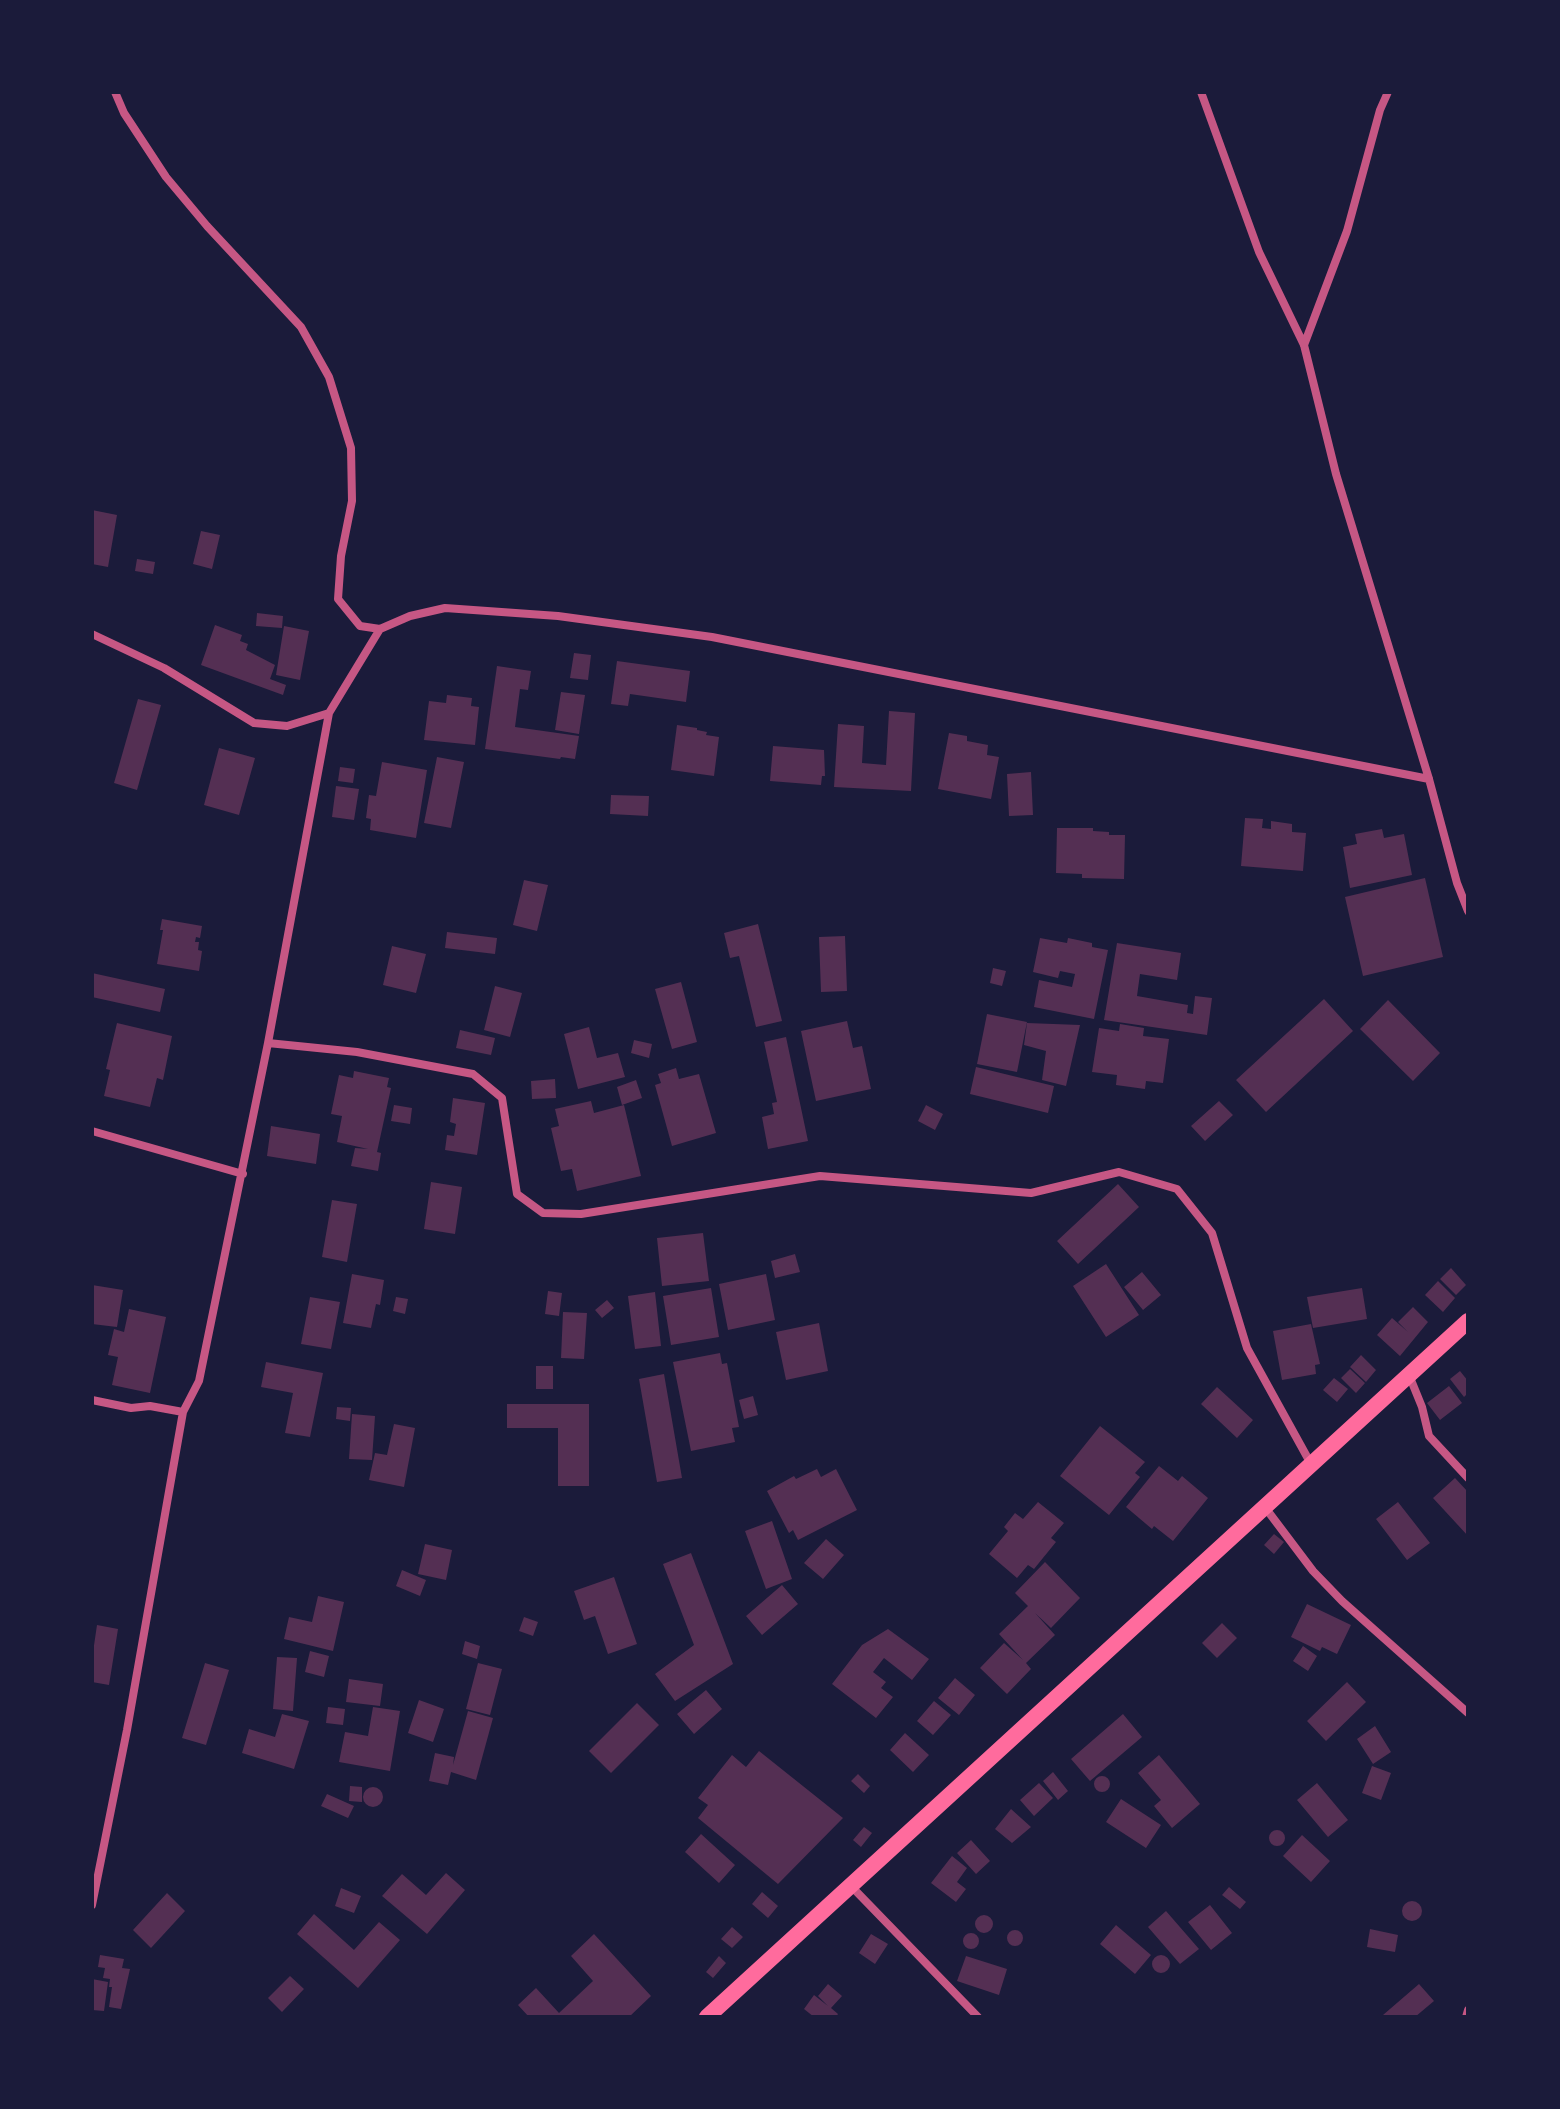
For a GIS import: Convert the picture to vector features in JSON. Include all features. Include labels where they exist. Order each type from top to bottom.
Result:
[{"type":"main road","points":[[707,2017],[1468,1321]]},
{"type":"street","points":[[115,92],[124,113],[166,177],[301,327],[329,377],[351,448],[352,501],[341,556],[338,599],[360,626],[380,629],[410,616],[445,608],[558,616],[712,637],[1429,779]]},
{"type":"street","points":[[1201,92],[1259,252],[1304,345],[1336,474],[1429,779],[1457,883],[1468,911]]},
{"type":"street","points":[[1304,345],[1347,231],[1380,110],[1388,92]]},
{"type":"street","points":[[92,1905],[127,1730],[183,1412],[199,1381],[243,1174],[329,713],[380,629]]},
{"type":"street","points":[[92,634],[164,668],[254,723],[287,726],[329,713]]},
{"type":"street","points":[[268,1043],[357,1052],[473,1074],[502,1098],[517,1194],[543,1213],[581,1214],[820,1176],[1031,1193],[1119,1172],[1177,1189],[1212,1233],[1247,1348],[1311,1464]]},
{"type":"street","points":[[92,1131],[243,1174]]},
{"type":"street","points":[[1409,1375],[1429,1436],[1468,1478]]},
{"type":"street","points":[[92,1400],[131,1408],[150,1406],[183,1412]]},
{"type":"street","points":[[1263,1506],[1313,1571],[1342,1601],[1468,1713]]},
{"type":"street","points":[[851,1886],[978,2017]]},
{"type":"street","points":[[1466,2017],[1468,2010]]},
{"type":"building","points":[[92,510],[117,515],[108,567],[92,564]]},
{"type":"building","points":[[201,531],[220,535],[212,569],[193,564]]},
{"type":"building","points":[[137,559],[155,562],[153,574],[135,571]]},
{"type":"building","points":[[257,613],[283,616],[282,628],[256,626]]},
{"type":"building","points":[[215,625],[242,635],[240,641],[248,644],[246,650],[275,665],[270,679],[286,685],[283,695],[201,665]]},
{"type":"building","points":[[284,626],[309,631],[300,680],[276,675]]},
{"type":"building","points":[[574,653],[591,655],[588,680],[570,678]]},
{"type":"building","points":[[617,661],[690,671],[686,702],[630,694],[628,706],[611,704]]},
{"type":"building","points":[[497,666],[531,671],[528,690],[520,689],[515,727],[579,736],[575,759],[485,749]]},
{"type":"building","points":[[561,692],[585,695],[579,734],[555,730]]},
{"type":"building","points":[[447,695],[472,698],[471,706],[479,707],[475,745],[424,740],[429,701],[446,703]]},
{"type":"building","points":[[138,699],[161,705],[137,790],[114,783]]},
{"type":"building","points":[[889,711],[915,713],[911,791],[834,787],[838,724],[864,726],[862,763],[886,765]]},
{"type":"building","points":[[677,725],[697,728],[707,732],[706,735],[719,737],[714,776],[671,770]]},
{"type":"building","points":[[949,733],[967,736],[967,741],[988,745],[987,755],[999,757],[991,799],[938,789]]},
{"type":"building","points":[[773,746],[824,750],[825,776],[822,776],[821,785],[770,781]]},
{"type":"building","points":[[219,748],[255,758],[239,815],[204,805]]},
{"type":"building","points":[[437,757],[464,762],[451,828],[424,823]]},
{"type":"building","points":[[382,762],[427,770],[416,838],[370,830],[371,819],[366,818],[369,795],[376,796]]},
{"type":"building","points":[[340,767],[355,769],[353,783],[338,781]]},
{"type":"building","points":[[1031,772],[1033,815],[1009,816],[1007,774]]},
{"type":"building","points":[[336,786],[359,789],[354,820],[332,817]]},
{"type":"building","points":[[611,795],[649,796],[648,816],[610,814]]},
{"type":"building","points":[[1245,818],[1263,819],[1262,828],[1271,829],[1271,821],[1292,824],[1292,832],[1306,833],[1303,871],[1241,866]]},
{"type":"building","points":[[1057,828],[1093,828],[1093,831],[1109,832],[1109,835],[1125,835],[1124,879],[1082,878],[1082,874],[1056,873]]},
{"type":"building","points":[[1382,829],[1384,838],[1404,834],[1412,875],[1350,888],[1343,847],[1357,844],[1355,834]]},
{"type":"building","points":[[1425,878],[1443,957],[1363,976],[1345,897]]},
{"type":"building","points":[[524,880],[548,885],[537,931],[513,925]]},
{"type":"building","points":[[162,919],[202,926],[200,938],[196,937],[195,942],[199,942],[198,950],[202,951],[199,971],[157,964]]},
{"type":"building","points":[[758,924],[782,1021],[756,1027],[739,956],[730,958],[724,933]]},
{"type":"building","points":[[447,932],[497,938],[495,954],[445,948]]},
{"type":"building","points":[[845,936],[847,991],[821,992],[819,937]]},
{"type":"building","points":[[1040,938],[1067,943],[1068,938],[1108,950],[1094,1019],[1034,1007],[1039,980],[1072,987],[1075,974],[1060,971],[1058,978],[1033,972]]},
{"type":"building","points":[[1117,943],[1181,953],[1177,980],[1140,974],[1137,996],[1188,1005],[1187,1013],[1193,1014],[1195,996],[1212,998],[1207,1035],[1104,1020]]},
{"type":"building","points":[[392,946],[426,954],[416,993],[383,985]]},
{"type":"building","points":[[993,968],[1006,971],[1002,986],[990,983]]},
{"type":"building","points":[[92,973],[165,989],[160,1012],[92,997]]},
{"type":"building","points":[[681,982],[697,1042],[672,1049],[655,989]]},
{"type":"building","points":[[495,986],[522,993],[510,1037],[484,1030]]},
{"type":"building","points":[[1324,999],[1353,1031],[1266,1112],[1236,1080]]},
{"type":"building","points":[[1388,1000],[1440,1053],[1413,1081],[1360,1029]]},
{"type":"building","points":[[987,1014],[1027,1022],[1017,1072],[977,1064]]},
{"type":"building","points":[[847,1021],[853,1048],[862,1046],[871,1089],[816,1101],[801,1031]]},
{"type":"building","points":[[117,1023],[172,1036],[163,1080],[157,1078],[150,1107],[104,1096],[110,1070],[106,1069]]},
{"type":"building","points":[[1027,1023],[1080,1025],[1066,1086],[1042,1080],[1046,1051],[1024,1045]]},
{"type":"building","points":[[1120,1024],[1144,1028],[1143,1036],[1169,1039],[1163,1083],[1146,1081],[1145,1089],[1116,1085],[1117,1075],[1092,1072],[1099,1028],[1119,1031]]},
{"type":"building","points":[[589,1027],[597,1058],[618,1053],[625,1077],[578,1089],[564,1034]]},
{"type":"building","points":[[460,1030],[495,1038],[491,1055],[456,1048]]},
{"type":"building","points":[[786,1037],[808,1141],[768,1149],[762,1117],[774,1114],[772,1103],[777,1102],[764,1042]]},
{"type":"building","points":[[634,1040],[652,1044],[649,1058],[631,1053]]},
{"type":"building","points":[[976,1067],[1054,1086],[1048,1113],[970,1094]]},
{"type":"building","points":[[676,1068],[679,1079],[699,1074],[716,1133],[672,1146],[655,1085],[661,1083],[658,1074]]},
{"type":"building","points":[[354,1071],[389,1078],[387,1087],[391,1088],[377,1152],[381,1153],[378,1171],[351,1166],[355,1148],[368,1149],[337,1142],[342,1116],[331,1114],[339,1075],[353,1078]]},
{"type":"building","points":[[555,1079],[556,1098],[532,1099],[531,1081]]},
{"type":"building","points":[[636,1080],[642,1098],[622,1105],[617,1087]]},
{"type":"building","points":[[453,1098],[485,1103],[477,1155],[445,1150],[447,1135],[454,1136],[456,1124],[450,1122]]},
{"type":"building","points":[[591,1101],[594,1113],[624,1105],[641,1176],[577,1191],[572,1169],[561,1171],[551,1128],[559,1126],[555,1109]]},
{"type":"building","points":[[1219,1101],[1233,1115],[1205,1141],[1191,1126]]},
{"type":"building","points":[[394,1105],[412,1108],[410,1124],[391,1121]]},
{"type":"building","points":[[926,1105],[943,1114],[935,1130],[918,1121]]},
{"type":"building","points":[[271,1126],[320,1134],[316,1164],[267,1156]]},
{"type":"building","points":[[431,1182],[462,1187],[455,1234],[424,1229]]},
{"type":"building","points":[[1118,1184],[1139,1207],[1078,1264],[1057,1241]]},
{"type":"building","points":[[332,1200],[357,1204],[347,1262],[322,1257]]},
{"type":"building","points":[[703,1233],[709,1281],[662,1286],[657,1238]]},
{"type":"building","points":[[795,1254],[800,1272],[775,1278],[771,1261]]},
{"type":"building","points":[[1106,1264],[1139,1315],[1106,1337],[1073,1286]]},
{"type":"building","points":[[1451,1268],[1466,1285],[1456,1295],[1440,1279]]},
{"type":"building","points":[[1142,1272],[1161,1295],[1143,1310],[1124,1287]]},
{"type":"building","points":[[352,1274],[384,1280],[380,1305],[376,1304],[371,1328],[343,1323]]},
{"type":"building","points":[[766,1274],[775,1320],[728,1330],[719,1284]]},
{"type":"building","points":[[1438,1281],[1455,1298],[1443,1312],[1425,1295]]},
{"type":"building","points":[[92,1285],[123,1290],[117,1327],[92,1324]]},
{"type":"building","points":[[711,1288],[719,1337],[671,1345],[663,1296]]},
{"type":"building","points":[[1362,1288],[1367,1319],[1313,1328],[1307,1297]]},
{"type":"building","points":[[548,1291],[562,1293],[559,1316],[545,1314]]},
{"type":"building","points":[[655,1292],[661,1346],[635,1349],[628,1296]]},
{"type":"building","points":[[310,1297],[340,1302],[331,1349],[301,1344]]},
{"type":"building","points":[[396,1297],[408,1299],[405,1314],[393,1311]]},
{"type":"building","points":[[607,1300],[614,1308],[602,1318],[595,1310]]},
{"type":"building","points":[[1413,1307],[1428,1322],[1400,1356],[1377,1335],[1392,1318],[1408,1332],[1398,1322]]},
{"type":"building","points":[[129,1309],[166,1317],[150,1393],[112,1385],[118,1357],[108,1355],[114,1329],[124,1332]]},
{"type":"building","points":[[563,1312],[587,1313],[584,1359],[561,1358]]},
{"type":"building","points":[[819,1323],[828,1371],[786,1380],[776,1332]]},
{"type":"building","points":[[1311,1324],[1320,1364],[1315,1365],[1316,1374],[1282,1380],[1273,1331]]},
{"type":"building","points":[[720,1353],[722,1364],[727,1363],[739,1427],[732,1428],[735,1442],[691,1451],[673,1362]]},
{"type":"building","points":[[1361,1355],[1376,1370],[1366,1382],[1350,1367]]},
{"type":"building","points":[[266,1362],[323,1373],[310,1437],[285,1433],[293,1393],[261,1387]]},
{"type":"building","points":[[536,1366],[553,1366],[553,1389],[536,1389]]},
{"type":"building","points":[[1350,1369],[1365,1383],[1356,1393],[1341,1378]]},
{"type":"building","points":[[1460,1371],[1468,1381],[1468,1393],[1464,1397],[1450,1379]]},
{"type":"building","points":[[664,1374],[682,1478],[657,1482],[639,1379]]},
{"type":"building","points":[[1334,1378],[1348,1389],[1337,1402],[1323,1390]]},
{"type":"building","points":[[1449,1386],[1462,1403],[1440,1420],[1427,1403]]},
{"type":"building","points":[[1217,1387],[1253,1420],[1237,1438],[1201,1404]]},
{"type":"building","points":[[753,1396],[758,1415],[744,1419],[739,1400]]},
{"type":"building","points":[[507,1404],[589,1404],[589,1486],[558,1486],[558,1428],[507,1428]]},
{"type":"building","points":[[337,1407],[351,1408],[350,1421],[336,1419]]},
{"type":"building","points":[[352,1414],[375,1416],[372,1460],[349,1459]]},
{"type":"building","points":[[394,1424],[415,1428],[404,1487],[369,1480],[375,1453],[387,1455]]},
{"type":"building","points":[[1100,1426],[1145,1462],[1135,1473],[1140,1477],[1109,1515],[1060,1476]]},
{"type":"building","points":[[1159,1466],[1178,1481],[1182,1476],[1208,1498],[1173,1541],[1154,1526],[1152,1529],[1126,1507]]},
{"type":"building","points":[[817,1469],[821,1477],[836,1469],[857,1510],[798,1540],[793,1530],[789,1533],[767,1491],[794,1476],[796,1479]]},
{"type":"building","points":[[1455,1478],[1468,1492],[1468,1536],[1433,1498]]},
{"type":"building","points":[[1038,1502],[1064,1523],[1051,1538],[1056,1542],[1034,1569],[1028,1565],[1017,1578],[989,1554],[1008,1531],[1004,1527],[1015,1513],[1023,1519]]},
{"type":"building","points":[[1398,1502],[1430,1543],[1407,1560],[1376,1519]]},
{"type":"building","points":[[772,1521],[792,1579],[766,1589],[745,1531]]},
{"type":"building","points":[[1274,1534],[1284,1542],[1274,1554],[1264,1545]]},
{"type":"building","points":[[826,1539],[844,1555],[823,1579],[804,1563]]},
{"type":"building","points":[[425,1544],[452,1550],[446,1580],[418,1574]]},
{"type":"building","points":[[691,1553],[733,1664],[675,1701],[655,1674],[694,1645],[663,1564]]},
{"type":"building","points":[[1045,1562],[1080,1598],[1051,1628],[1035,1613],[1055,1635],[1026,1663],[1031,1669],[1007,1694],[980,1668],[1004,1643],[1023,1660],[999,1634],[1028,1606],[1015,1593]]},
{"type":"building","points":[[402,1570],[426,1580],[420,1596],[396,1586]]},
{"type":"building","points":[[614,1577],[637,1644],[608,1654],[595,1616],[584,1620],[574,1591]]},
{"type":"building","points":[[782,1585],[798,1604],[762,1635],[746,1616]]},
{"type":"building","points":[[318,1596],[344,1602],[333,1651],[284,1639],[289,1617],[312,1622]]},
{"type":"building","points":[[1307,1604],[1351,1625],[1337,1654],[1322,1647],[1320,1651],[1291,1637]]},
{"type":"building","points":[[524,1617],[538,1622],[533,1636],[519,1631]]},
{"type":"building","points":[[1222,1623],[1237,1638],[1217,1658],[1202,1643]]},
{"type":"building","points":[[97,1625],[118,1629],[109,1685],[92,1682]]},
{"type":"building","points":[[888,1629],[929,1659],[912,1680],[884,1658],[873,1672],[886,1682],[881,1688],[893,1697],[876,1718],[832,1684],[862,1645]]},
{"type":"building","points":[[465,1641],[480,1646],[477,1659],[462,1654]]},
{"type":"building","points":[[1303,1646],[1317,1656],[1308,1671],[1293,1661]]},
{"type":"building","points":[[310,1651],[329,1656],[324,1677],[305,1672]]},
{"type":"building","points":[[277,1657],[297,1658],[293,1711],[273,1709]]},
{"type":"building","points":[[205,1663],[229,1670],[206,1745],[182,1738]]},
{"type":"building","points":[[478,1663],[502,1669],[490,1715],[466,1709]]},
{"type":"building","points":[[955,1678],[975,1695],[959,1715],[938,1698]]},
{"type":"building","points":[[349,1679],[383,1684],[380,1706],[346,1702]]},
{"type":"building","points":[[1347,1682],[1366,1702],[1326,1741],[1307,1721]]},
{"type":"building","points":[[706,1690],[722,1709],[694,1734],[677,1714]]},
{"type":"building","points":[[419,1700],[444,1709],[433,1742],[408,1733]]},
{"type":"building","points":[[934,1701],[951,1715],[933,1735],[917,1721]]},
{"type":"building","points":[[637,1703],[659,1725],[611,1773],[589,1751]]},
{"type":"building","points":[[328,1707],[345,1709],[343,1725],[326,1723]]},
{"type":"building","points":[[373,1707],[400,1711],[390,1771],[339,1762],[345,1732],[368,1736]]},
{"type":"building","points":[[468,1711],[493,1718],[476,1780],[451,1772],[448,1785],[429,1781],[435,1753],[454,1757],[453,1765]]},
{"type":"building","points":[[282,1714],[309,1721],[294,1769],[242,1753],[249,1729],[275,1737]]},
{"type":"building","points":[[1123,1714],[1142,1737],[1090,1781],[1071,1759]]},
{"type":"building","points":[[1375,1726],[1391,1752],[1373,1764],[1357,1739]]},
{"type":"building","points":[[905,1733],[929,1755],[913,1772],[890,1750]]},
{"type":"building","points":[[759,1751],[843,1818],[778,1884],[698,1818],[708,1805],[698,1798],[732,1755],[746,1767]]},
{"type":"building","points":[[1159,1755],[1200,1804],[1172,1828],[1154,1806],[1161,1800],[1138,1773]]},
{"type":"building","points":[[1372,1766],[1391,1773],[1381,1800],[1362,1793]]},
{"type":"building","points":[[1053,1772],[1068,1791],[1058,1800],[1043,1781]]},
{"type":"building","points":[[858,1774],[870,1786],[864,1793],[851,1781]]},
{"type":"building","points":[[1099,1776],[1105,1776],[1110,1784],[1108,1790],[1099,1792],[1094,1787],[1094,1781]]},
{"type":"building","points":[[1039,1783],[1053,1798],[1034,1816],[1020,1800]]},
{"type":"building","points":[[1317,1783],[1348,1820],[1328,1837],[1297,1800]]},
{"type":"building","points":[[350,1786],[362,1787],[362,1802],[349,1801]]},
{"type":"building","points":[[373,1787],[380,1790],[383,1797],[380,1804],[373,1807],[366,1804],[363,1797],[366,1790]]},
{"type":"building","points":[[327,1794],[354,1806],[348,1818],[321,1806]]},
{"type":"building","points":[[1121,1799],[1161,1825],[1146,1848],[1106,1822]]},
{"type":"building","points":[[1011,1809],[1031,1827],[1012,1843],[995,1829]]},
{"type":"building","points":[[864,1827],[872,1833],[861,1847],[853,1840]]},
{"type":"building","points":[[1277,1830],[1285,1838],[1277,1846],[1269,1838]]},
{"type":"building","points":[[701,1834],[735,1865],[719,1883],[685,1852]]},
{"type":"building","points":[[1302,1835],[1330,1861],[1311,1882],[1283,1856]]},
{"type":"building","points":[[971,1840],[990,1861],[976,1874],[957,1853]]},
{"type":"building","points":[[952,1856],[967,1868],[957,1882],[966,1889],[956,1902],[931,1883]]},
{"type":"building","points":[[446,1873],[465,1890],[427,1934],[382,1896],[402,1874],[426,1895]]},
{"type":"building","points":[[1229,1887],[1246,1902],[1240,1909],[1222,1895]]},
{"type":"building","points":[[341,1888],[361,1896],[354,1913],[335,1906]]},
{"type":"building","points":[[762,1892],[778,1906],[768,1918],[752,1904]]},
{"type":"building","points":[[167,1893],[185,1911],[151,1948],[133,1930]]},
{"type":"building","points":[[1412,1901],[1419,1904],[1422,1911],[1419,1918],[1412,1921],[1405,1918],[1402,1911],[1405,1904]]},
{"type":"building","points":[[1210,1905],[1232,1933],[1211,1950],[1188,1922]]},
{"type":"building","points":[[1166,1911],[1199,1949],[1180,1964],[1148,1927]]},
{"type":"building","points":[[314,1914],[354,1950],[379,1922],[400,1940],[358,1988],[297,1934]]},
{"type":"building","points":[[984,1915],[993,1924],[984,1933],[975,1924]]},
{"type":"building","points":[[1116,1925],[1151,1955],[1135,1974],[1100,1944]]},
{"type":"building","points":[[732,1927],[743,1937],[732,1948],[721,1939]]},
{"type":"building","points":[[1370,1929],[1398,1935],[1395,1952],[1367,1947]]},
{"type":"building","points":[[1015,1930],[1021,1932],[1021,1944],[1015,1946],[1009,1944],[1007,1938],[1009,1932]]},
{"type":"building","points":[[968,1933],[974,1933],[979,1941],[977,1947],[968,1949],[963,1944],[963,1938]]},
{"type":"building","points":[[594,1934],[651,1996],[629,2017],[529,2017],[518,2005],[536,1988],[559,2013],[593,1981],[571,1956]]},
{"type":"building","points":[[871,1934],[888,1944],[875,1964],[859,1953]]},
{"type":"building","points":[[100,1955],[124,1959],[122,1968],[130,1969],[121,2009],[109,2007],[112,1987],[109,1987],[110,1979],[103,1978],[105,1968],[98,1967]]},
{"type":"building","points":[[1157,1955],[1165,1955],[1170,1964],[1168,1971],[1157,1973],[1152,1968],[1152,1960]]},
{"type":"building","points":[[719,1956],[726,1963],[713,1978],[706,1972]]},
{"type":"building","points":[[966,1956],[1007,1969],[999,1995],[957,1981]]},
{"type":"building","points":[[290,1976],[304,1989],[282,2012],[268,1998]]},
{"type":"building","points":[[92,1979],[108,1982],[104,2011],[92,2010]]},
{"type":"building","points":[[828,1984],[842,1996],[831,2008],[838,2014],[836,2017],[814,2017],[804,2009],[814,1995],[828,2006],[818,1996]]},
{"type":"building","points":[[1419,1984],[1434,2001],[1415,2017],[1383,2015]]}]
